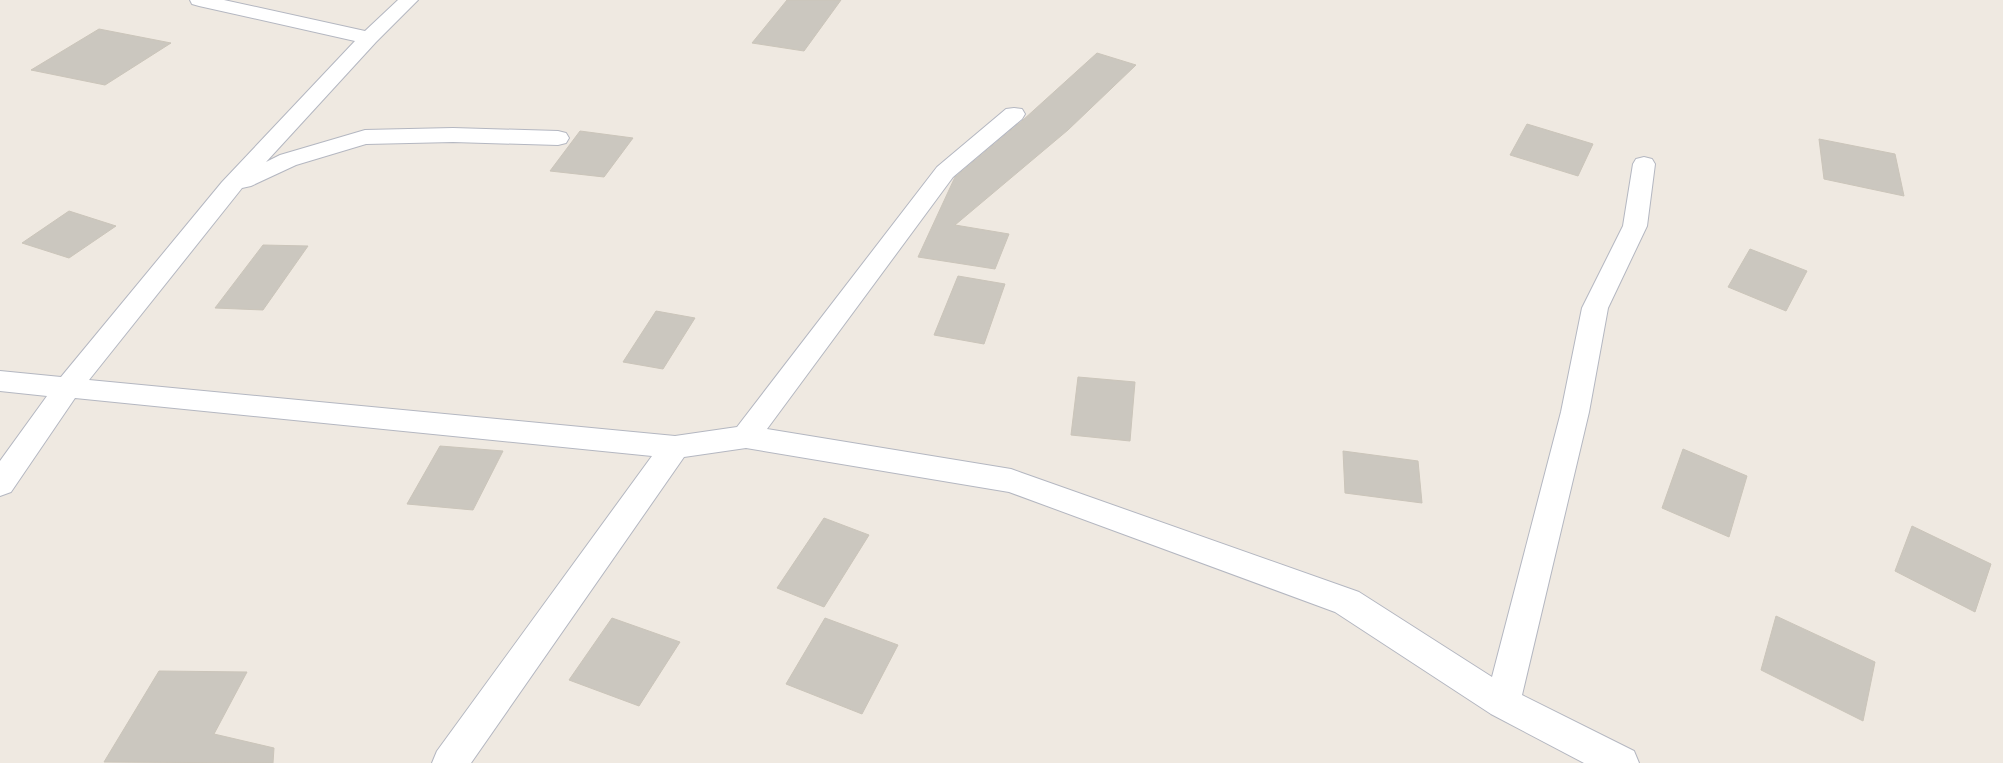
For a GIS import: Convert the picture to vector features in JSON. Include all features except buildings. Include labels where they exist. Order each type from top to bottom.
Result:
[{"type":"street","points":[[200,0],[368,38]]},
{"type":"street","points":[[0,484],[67,388],[230,187],[368,38],[409,0]]},
{"type":"street","points":[[746,437],[945,172],[1014,114]]},
{"type":"street","points":[[230,187],[288,160],[365,137],[453,135],[558,138]]},
{"type":"street","points":[[1503,703],[1574,412],[1596,308],[1635,226],[1644,164]]},
{"type":"street","points":[[0,381],[675,447],[746,437],[1011,481],[1347,602],[1503,703],[1621,763]]},
{"type":"street","points":[[450,763],[675,447]]}]
